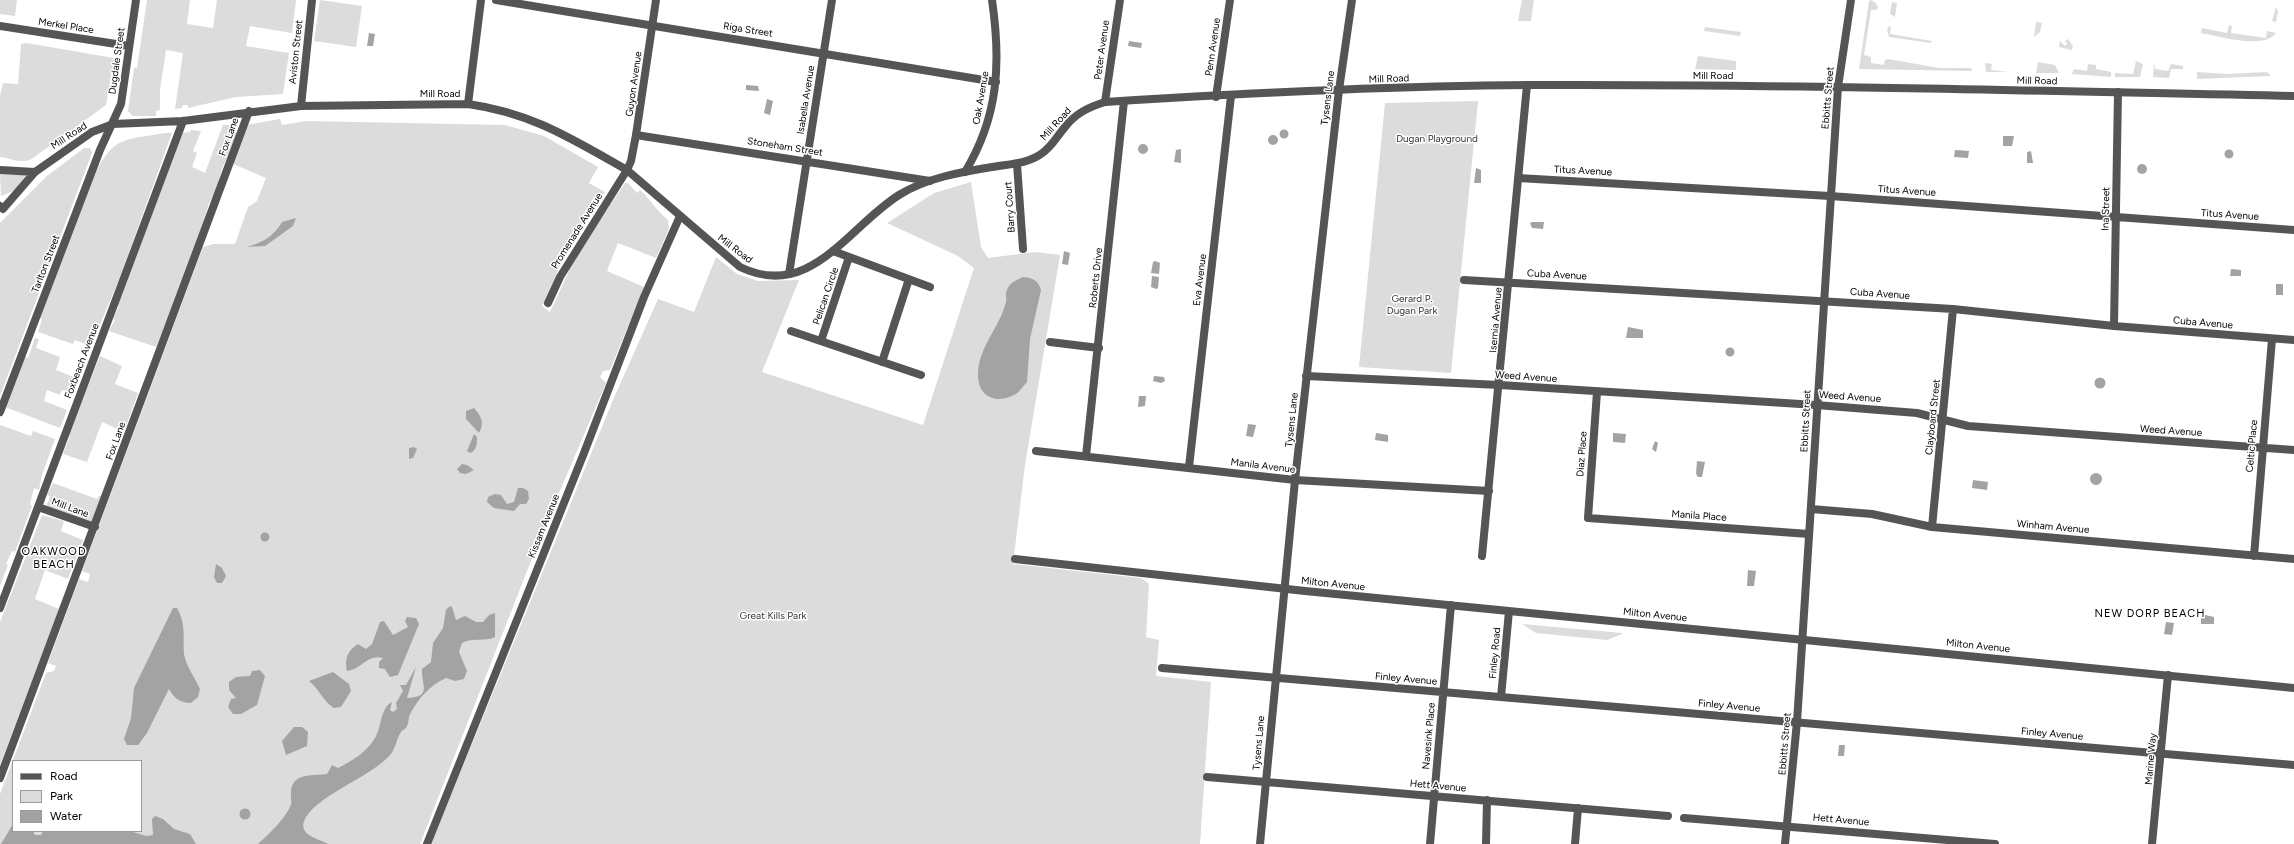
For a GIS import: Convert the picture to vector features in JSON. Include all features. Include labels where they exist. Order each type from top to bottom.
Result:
[{"type":"street","name":"Dugdale Street","points":[[113,124],[121,104],[136,0]]},
{"type":"street","name":"Aviston Street","points":[[301,106],[312,0]]},
{"type":"street","points":[[468,104],[481,0]]},
{"type":"street","name":"Riga Street","points":[[496,0],[824,52],[996,82]]},
{"type":"street","name":"Guyon Avenue","points":[[627,170],[631,161],[636,134],[656,0]]},
{"type":"street","name":"Isabella Avenue","points":[[789,274],[832,0]]},
{"type":"street","name":"Oak Avenue","points":[[966,172],[985,132],[996,82],[998,39],[992,0]]},
{"type":"street","name":"Peter Avenue","points":[[1106,102],[1120,0]]},
{"type":"street","name":"Penn Avenue","points":[[1216,97],[1230,0]]},
{"type":"street","name":"Tysens Lane","points":[[1260,844],[1275,678],[1306,376],[1339,90],[1352,0]]},
{"type":"street","name":"Ebbitts Street","points":[[1785,844],[1788,826],[1803,639],[1816,405],[1838,87],[1851,0]]},
{"type":"street","name":"Merkel Place","points":[[0,26],[129,46]]},
{"type":"street","name":"Mill Road","points":[[0,206],[3,208],[36,172],[92,132],[113,124],[183,121],[249,111],[301,106],[468,104],[504,111],[543,124],[627,170],[740,267],[751,273],[771,277],[789,274],[808,268],[833,251],[899,195],[930,181],[966,172],[1017,164],[1042,154],[1072,118],[1088,108],[1106,102],[1339,90],[1527,85],[1838,87],[2294,96]]},
{"type":"street","name":"Isernia Avenue","points":[[1482,556],[1500,386],[1527,85]]},
{"type":"street","name":"Ina Street","points":[[2114,326],[2118,92]]},
{"type":"street","name":"Eva Avenue","points":[[1189,467],[1231,96]]},
{"type":"street","name":"Roberts Drive","points":[[1086,456],[1099,348],[1124,101]]},
{"type":"street","name":"Fox Lane","points":[[0,778],[95,527],[249,111]]},
{"type":"street","name":"Foxbeach Avenue","points":[[0,608],[183,121]]},
{"type":"street","name":"Tarlton Street","points":[[0,412],[100,150],[113,124]]},
{"type":"street","name":"Stoneham Street","points":[[636,134],[807,160],[930,181]]},
{"type":"street","name":"Barry Court","points":[[1017,164],[1023,249]]},
{"type":"street","points":[[0,170],[36,172]]},
{"type":"street","name":"Promenade Avenue","points":[[548,303],[560,277],[627,170]]},
{"type":"street","name":"Titus Avenue","points":[[1518,178],[1830,196],[2294,230]]},
{"type":"street","name":"Kissam Avenue","points":[[427,844],[581,461],[644,296],[680,216]]},
{"type":"street","name":"Pelican Circle","points":[[833,251],[930,287]]},
{"type":"street","name":"Pelican Circle","points":[[821,341],[849,258]]},
{"type":"street","points":[[882,362],[909,280]]},
{"type":"street","name":"Cuba Avenue","points":[[1464,280],[1823,300],[1953,309],[2114,326],[2294,340]]},
{"type":"street","name":"Clayboard Street","points":[[1932,526],[1953,309]]},
{"type":"street","name":"Pelican Circle","points":[[791,331],[921,375]]},
{"type":"street","name":"Celtic Place","points":[[2254,556],[2272,339]]},
{"type":"street","points":[[1050,342],[1099,348]]},
{"type":"street","name":"Weed Avenue","points":[[1306,376],[1816,405],[1917,413],[1968,426],[2294,450]]},
{"type":"street","name":"Diaz Place","points":[[1588,518],[1597,392]]},
{"type":"street","name":"Manila Avenue","points":[[1036,451],[1295,480],[1489,491]]},
{"type":"street","name":"Mill Lane","points":[[38,507],[95,527]]},
{"type":"street","name":"Winham Avenue","points":[[1811,509],[1872,514],[1932,526],[2294,559]]},
{"type":"street","name":"Manila Place","points":[[1588,518],[1810,534]]},
{"type":"street","name":"Milton Avenue","points":[[1015,559],[1285,589],[2294,688]]},
{"type":"street","name":"Navesink Place","points":[[1430,844],[1451,605]]},
{"type":"street","name":"Finley Road","points":[[1501,697],[1509,610]]},
{"type":"street","name":"Finley Avenue","points":[[1162,668],[2294,765]]},
{"type":"street","name":"Marine Way","points":[[2152,844],[2168,675]]},
{"type":"street","name":"Hett Avenue","points":[[1207,777],[1668,816]]},
{"type":"street","points":[[1486,844],[1487,800]]},
{"type":"street","points":[[1575,844],[1578,808]]},
{"type":"street","name":"Hett Avenue","points":[[1684,818],[1995,844]]},
{"type":"green space","points":[[0,0],[17,0],[15,16],[0,14]]},
{"type":"green space","points":[[147,0],[190,0],[187,24],[213,28],[217,0],[296,0],[292,33],[250,26],[246,46],[289,53],[283,94],[236,97],[188,108],[188,105],[183,105],[182,108],[175,109],[183,53],[166,50],[160,90],[160,110],[156,111],[156,116],[133,116],[128,111],[134,68],[137,68]]},
{"type":"green space","points":[[320,0],[362,6],[356,47],[314,41]]},
{"type":"green space","points":[[1522,0],[1534,0],[1531,21],[1518,21]]},
{"type":"green space","points":[[1871,0],[1876,3],[1878,8],[1876,10],[1871,10],[1864,55],[1871,57],[1871,63],[1884,65],[1885,60],[1888,59],[1939,68],[1971,68],[1972,71],[1859,69],[1869,1]]},
{"type":"green space","points":[[1892,2],[1897,3],[1895,17],[1890,14]]},
{"type":"green space","points":[[2276,7],[2278,11],[2276,22],[2272,21]]},
{"type":"green space","points":[[2036,22],[2042,23],[2040,32],[2034,37]]},
{"type":"green space","points":[[2229,25],[2232,26],[2231,33],[2266,38],[2267,31],[2276,33],[2270,38],[2262,41],[2252,41],[2229,39],[2201,33],[2202,28],[2227,33]]},
{"type":"green space","points":[[1889,26],[1891,27],[1890,34],[1932,41],[1931,43],[1889,37],[1887,30]]},
{"type":"green space","points":[[1705,27],[1741,32],[1740,36],[1704,31]]},
{"type":"green space","points":[[2068,39],[2073,46],[2072,50],[2059,47],[2060,41],[2065,46],[2067,44],[2065,41]]},
{"type":"green space","points":[[26,43],[114,58],[106,105],[33,158],[20,161],[0,157],[0,96],[3,83],[18,84],[21,44]]},
{"type":"green space","points":[[1698,56],[1736,61],[1736,70],[1695,69]]},
{"type":"green space","points":[[2136,61],[2143,64],[2140,77],[2115,77],[2115,73],[2133,74]]},
{"type":"green space","points":[[2038,62],[2055,65],[2059,73],[2036,73]]},
{"type":"green space","points":[[2154,62],[2155,69],[2168,71],[2171,64],[2183,66],[2183,69],[2171,69],[2169,78],[2153,77]]},
{"type":"green space","points":[[1985,63],[1992,64],[1991,70],[2008,72],[1986,72]]},
{"type":"green space","points":[[2088,64],[2096,65],[2096,69],[2111,72],[2111,77],[2072,74],[2074,69],[2087,71]]},
{"type":"green space","points":[[2197,72],[2227,74],[2267,72],[2271,76],[2197,79]]},
{"type":"green space","name":"Gerard P. Dugan Park","points":[[1478,101],[1451,373],[1359,367],[1385,103]]},
{"type":"green space","points":[[280,119],[282,125],[306,121],[505,125],[544,136],[598,167],[589,183],[605,192],[564,257],[542,306],[550,312],[576,256],[625,183],[628,183],[637,193],[640,190],[644,194],[668,220],[669,229],[656,258],[618,243],[607,271],[644,287],[610,370],[603,371],[600,377],[606,383],[542,533],[420,844],[0,844],[0,794],[12,762],[12,832],[142,832],[142,760],[13,760],[46,673],[54,671],[56,666],[48,663],[79,579],[88,582],[90,574],[82,571],[203,247],[213,244],[235,244],[248,207],[257,201],[266,178],[233,164],[246,125]]},
{"type":"green space","points":[[223,125],[229,125],[236,129],[236,140],[222,168],[216,191],[209,203],[193,256],[156,347],[109,331],[115,320],[113,319],[119,306],[117,305],[183,133],[189,132],[189,135],[190,130],[201,131],[193,151],[197,153],[192,167],[205,173]]},
{"type":"green space","points":[[163,133],[172,133],[120,277],[91,346],[75,340],[73,344],[38,332],[42,319],[39,317],[96,171],[101,162],[116,145],[122,142]]},
{"type":"green space","points":[[84,148],[90,148],[92,153],[0,396],[0,223],[47,176]]},
{"type":"green space","points":[[0,174],[25,175],[26,177],[16,190],[1,196]]},
{"type":"green space","name":"Great Kills Park","points":[[971,182],[981,247],[988,258],[1035,252],[1060,255],[1025,465],[1013,564],[1141,578],[1149,584],[1146,637],[1159,640],[1156,676],[1211,682],[1200,844],[431,844],[613,400],[658,299],[694,312],[716,257],[737,274],[758,281],[799,280],[762,372],[923,425],[974,268],[958,256],[887,223],[934,193]]},
{"type":"green space","points":[[35,338],[39,339],[36,348],[60,357],[56,370],[79,379],[73,394],[62,390],[60,395],[47,390],[44,401],[67,410],[60,428],[5,407],[24,357],[28,358]]},
{"type":"green space","points":[[100,356],[122,366],[115,384],[138,393],[124,432],[102,422],[87,462],[63,454],[70,436],[68,435]]},
{"type":"green space","points":[[0,425],[31,436],[33,431],[55,439],[42,475],[39,490],[34,488],[30,504],[32,506],[15,552],[12,551],[6,564],[8,565],[0,586]]},
{"type":"green space","points":[[53,483],[97,499],[99,496],[103,496],[92,522],[48,507],[46,503],[48,503],[50,496],[47,495]]},
{"type":"green space","points":[[42,515],[64,521],[61,531],[83,540],[68,579],[45,570],[35,599],[59,609],[0,765],[0,622]]},
{"type":"green space","points":[[1522,624],[1622,634],[1607,640],[1536,633]]},
{"type":"water","points":[[369,33],[375,34],[373,46],[367,46]]},
{"type":"water","points":[[1129,41],[1142,43],[1141,48],[1128,46]]},
{"type":"water","points":[[746,85],[758,86],[759,91],[746,90]]},
{"type":"water","points":[[767,99],[773,101],[770,115],[764,113]]},
{"type":"water","points":[[1282,130],[1286,130],[1288,134],[1286,138],[1282,138],[1280,136],[1280,132]]},
{"type":"water","points":[[1271,135],[1275,135],[1277,136],[1277,144],[1271,145],[1268,142],[1268,138]]},
{"type":"water","points":[[2003,136],[2014,136],[2012,146],[2003,146]]},
{"type":"water","points":[[1143,144],[1148,149],[1143,154],[1138,149]]},
{"type":"water","points":[[1181,149],[1181,163],[1174,162],[1176,150]]},
{"type":"water","points":[[2229,149],[2234,154],[2229,159],[2224,154]]},
{"type":"water","points":[[1955,150],[1969,151],[1968,158],[1954,157]]},
{"type":"water","points":[[2031,151],[2033,163],[2027,163],[2027,152]]},
{"type":"water","points":[[2140,164],[2144,164],[2146,165],[2146,173],[2140,174],[2137,171],[2137,167]]},
{"type":"water","points":[[1476,168],[1481,170],[1481,183],[1474,183]]},
{"type":"water","points":[[296,218],[293,226],[265,246],[246,247],[267,239],[275,232],[282,222]]},
{"type":"water","points":[[1544,222],[1543,229],[1532,228],[1530,223]]},
{"type":"water","points":[[1064,251],[1070,253],[1068,265],[1062,264]]},
{"type":"water","points":[[1155,261],[1160,263],[1159,274],[1151,273],[1153,262]]},
{"type":"water","points":[[2231,269],[2241,270],[2241,276],[2230,276]]},
{"type":"water","points":[[1152,276],[1159,277],[1158,288],[1156,289],[1151,287]]},
{"type":"water","points":[[1023,277],[1035,280],[1041,290],[1030,339],[1027,382],[1014,395],[1007,398],[994,398],[984,393],[978,381],[979,363],[1003,311],[1008,288],[1014,282]]},
{"type":"water","points":[[2276,284],[2283,284],[2283,295],[2276,295]]},
{"type":"water","points":[[1628,327],[1643,330],[1643,338],[1626,338]]},
{"type":"water","points":[[1730,347],[1735,352],[1730,357],[1725,352]]},
{"type":"water","points":[[1154,376],[1164,377],[1165,381],[1161,383],[1153,381]]},
{"type":"water","points":[[2098,378],[2102,378],[2104,379],[2104,387],[2098,388],[2095,385],[2095,381]]},
{"type":"water","points":[[1139,396],[1146,396],[1145,406],[1138,407]]},
{"type":"water","points":[[474,408],[479,414],[482,422],[479,433],[466,419],[466,411]]},
{"type":"water","points":[[1248,424],[1256,425],[1253,437],[1246,436]]},
{"type":"water","points":[[1376,433],[1388,435],[1388,442],[1375,440]]},
{"type":"water","points":[[1613,433],[1626,434],[1625,443],[1613,442]]},
{"type":"water","points":[[474,434],[477,437],[477,444],[474,450],[470,453],[467,451]]},
{"type":"water","points":[[1655,441],[1658,443],[1656,452],[1652,449]]},
{"type":"water","points":[[414,447],[417,449],[413,458],[409,459],[409,448]]},
{"type":"water","points":[[1697,461],[1705,462],[1702,477],[1698,477],[1696,474]]},
{"type":"water","points":[[462,464],[467,465],[474,470],[466,474],[460,473],[457,469]]},
{"type":"water","points":[[2096,473],[2100,475],[2102,479],[2100,483],[2096,485],[2092,483],[2090,479],[2092,475]]},
{"type":"water","points":[[1973,480],[1988,482],[1987,490],[1972,488]]},
{"type":"water","points":[[518,488],[523,488],[528,491],[529,499],[526,504],[520,504],[514,511],[494,508],[487,502],[488,497],[495,494],[501,495],[507,504],[514,502]]},
{"type":"water","points":[[265,532],[270,537],[265,542],[260,537]]},
{"type":"water","points":[[216,564],[222,568],[226,576],[222,583],[217,583],[214,577]]},
{"type":"water","points":[[1748,570],[1756,571],[1754,586],[1747,586]]},
{"type":"water","points":[[450,606],[452,607],[456,620],[465,616],[476,622],[483,622],[489,615],[495,613],[495,637],[470,640],[462,643],[459,652],[467,671],[464,679],[455,681],[446,678],[435,684],[413,708],[409,716],[408,725],[399,735],[394,750],[390,755],[370,772],[330,795],[310,812],[304,821],[303,826],[307,834],[328,844],[258,844],[276,827],[287,812],[291,805],[292,786],[295,781],[304,776],[327,774],[332,765],[338,768],[354,759],[368,748],[377,734],[385,709],[392,702],[390,710],[393,712],[397,709],[396,703],[403,691],[400,685],[406,685],[416,667],[407,698],[415,697],[423,693],[424,685],[422,669],[431,662],[433,643],[443,628],[446,610]]},
{"type":"water","points":[[173,608],[177,608],[182,620],[184,631],[184,654],[200,689],[198,697],[191,703],[184,702],[175,697],[169,689],[147,733],[138,745],[127,745],[124,739],[131,718],[134,688]]},
{"type":"water","points":[[2201,614],[2214,617],[2214,624],[2201,624]]},
{"type":"water","points":[[407,617],[416,618],[419,624],[398,675],[390,677],[385,669],[379,668],[379,662],[383,658],[377,657],[368,660],[352,670],[347,671],[346,663],[349,652],[358,644],[366,649],[372,644],[380,622],[384,621],[393,635],[408,627],[405,621]]},
{"type":"water","points":[[2166,622],[2174,623],[2172,635],[2164,634]]},
{"type":"water","points":[[260,670],[265,676],[257,705],[241,714],[233,714],[228,707],[231,699],[236,698],[229,690],[229,682],[236,677],[250,676],[252,671]]},
{"type":"water","points":[[333,672],[349,684],[351,691],[341,707],[334,708],[309,681]]},
{"type":"water","points":[[294,727],[302,727],[308,732],[307,746],[286,755],[282,741]]},
{"type":"water","points":[[1839,745],[1845,745],[1844,756],[1838,756]]},
{"type":"water","points":[[243,809],[247,809],[249,810],[249,818],[243,819],[240,816],[240,812]]},
{"type":"water","points":[[155,816],[163,819],[174,829],[190,834],[196,844],[1,844],[12,826],[12,832],[34,832],[35,835],[41,835],[42,832],[133,832],[146,836],[153,835],[152,819]]},
{"type":"district","name":"OAKWOOD BEACH","points":[[54,558]]},
{"type":"district","name":"NEW DORP BEACH","points":[[2150,614]]},
{"type":"park label","name":"Dugan Playground","points":[[1437,139]]}]
